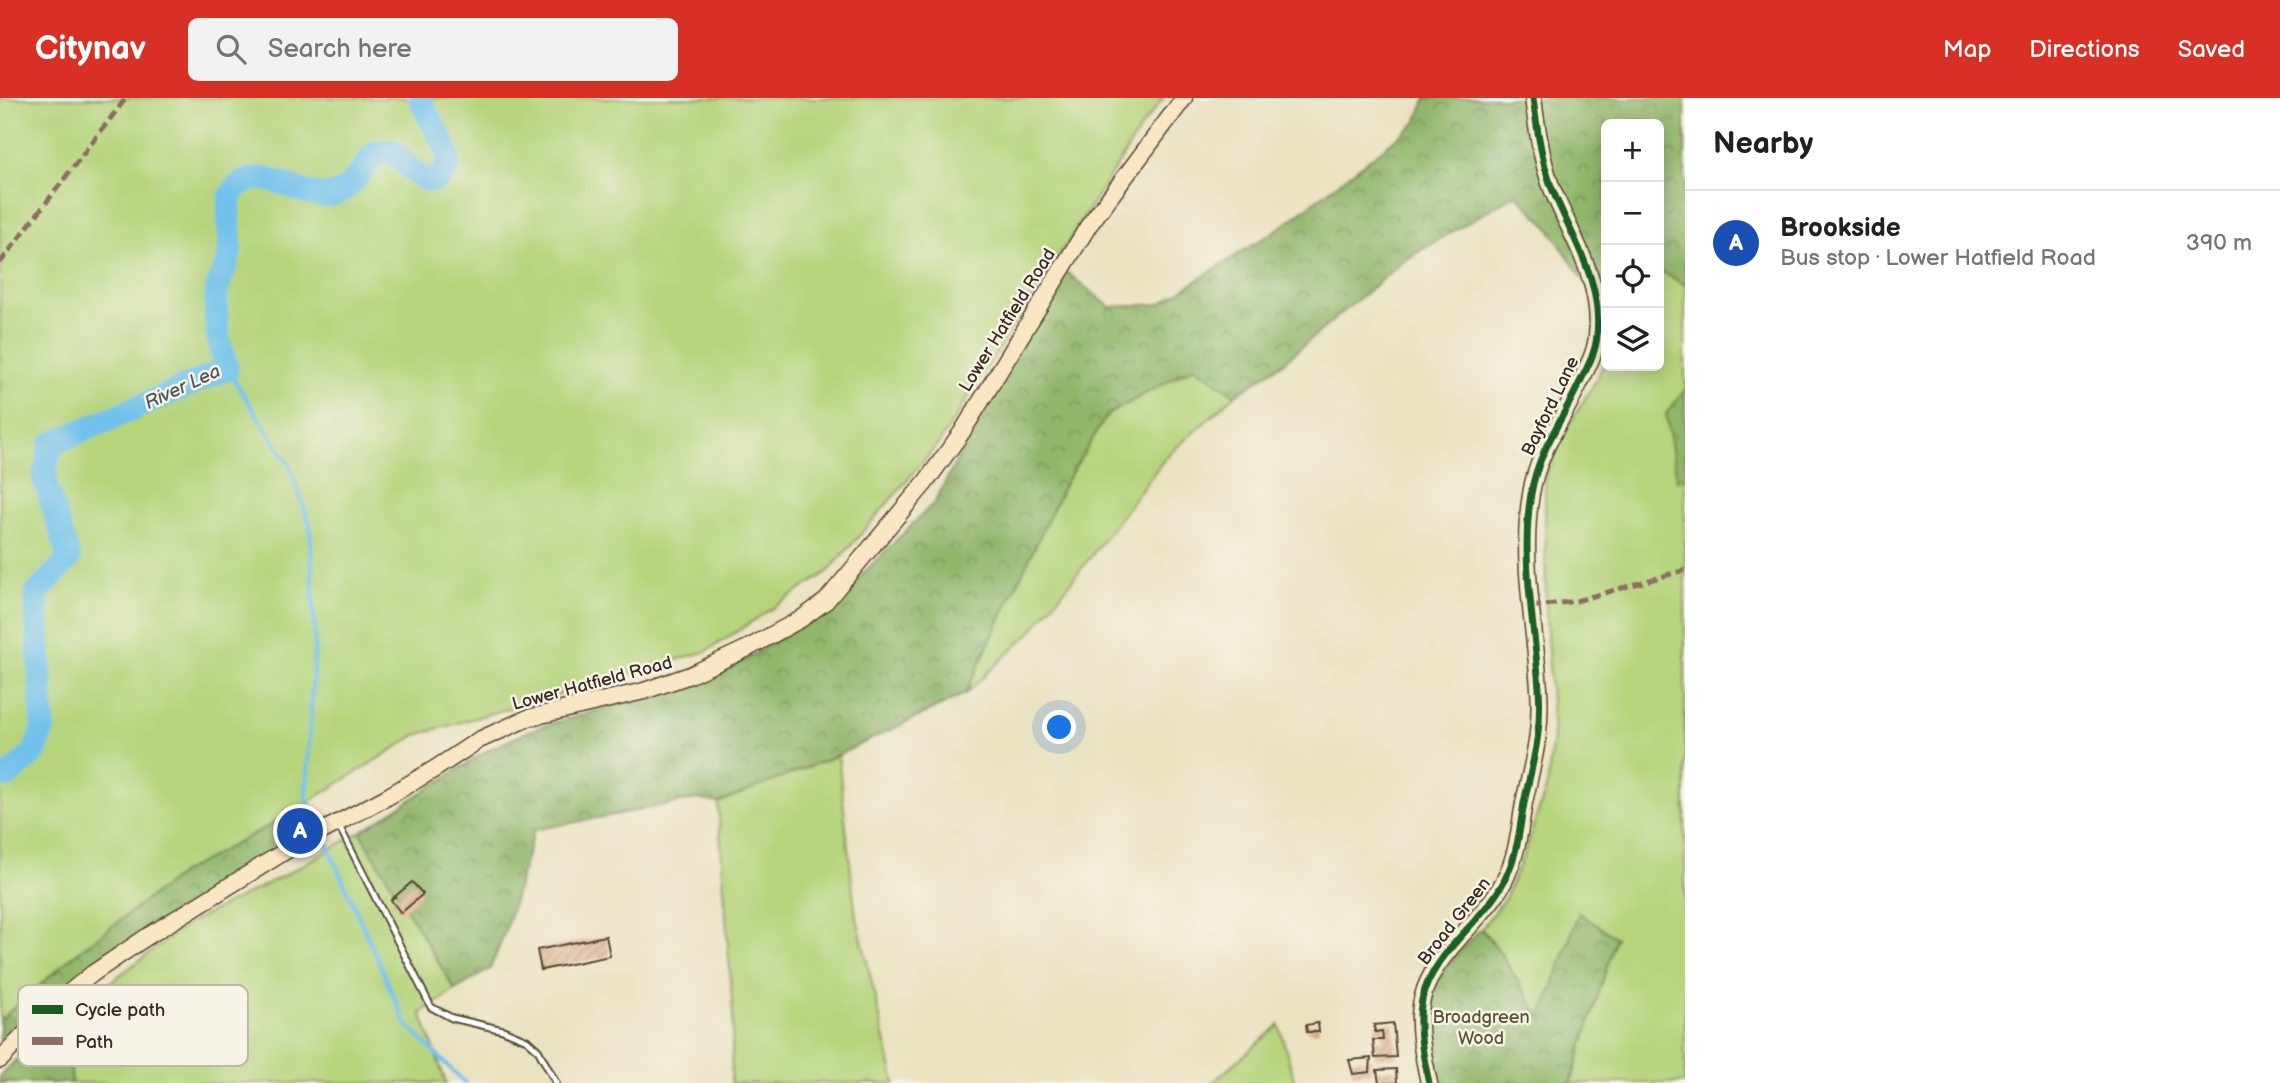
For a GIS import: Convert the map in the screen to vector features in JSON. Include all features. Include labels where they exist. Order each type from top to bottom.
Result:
[{"type":"main road","name":"Lower Hatfield Road","points":[[79,985],[188,909],[292,847],[399,790],[479,740],[528,718],[644,691],[690,676],[801,619],[826,601],[925,483],[954,442],[1089,225],[1184,98]]},
{"type":"main road","name":"Bayford Lane","points":[[1513,861],[1540,725],[1528,566],[1527,530],[1531,492],[1541,460],[1591,359],[1599,317],[1591,275],[1550,182],[1539,142],[1533,98]]},
{"type":"main road","name":"Broad Green","points":[[1429,1083],[1420,1040],[1419,1018],[1420,1005],[1429,978],[1446,951],[1493,899],[1513,861]]},
{"type":"main road","name":"Lower Hatfield Road","points":[[0,1060],[18,1041]]},
{"type":"lane","points":[[337,823],[431,1007],[452,1018],[503,1030],[527,1040],[538,1050],[555,1083]]},
{"type":"green space","points":[[0,98],[1164,98],[1144,123],[939,443],[829,571],[707,651],[416,735],[283,818],[183,872],[73,956],[40,985],[18,985],[18,1004],[0,1020]]},
{"type":"green space","points":[[1426,98],[1685,98],[1685,285],[1664,273],[1664,119],[1601,119],[1601,306],[1549,228],[1516,194],[1405,260],[1280,365],[1235,395],[1194,367],[1108,414],[1065,483],[965,694],[838,755],[718,803],[697,799],[534,830],[505,932],[490,969],[455,990],[360,832],[487,751],[531,730],[723,673],[825,611],[935,502],[994,389],[1065,271],[1110,307],[1160,304],[1287,223],[1416,123]]},
{"type":"green space","points":[[1664,273],[1685,285],[1685,390],[1666,414],[1685,477],[1685,1083],[1571,1083],[1615,938],[1579,914],[1541,1019],[1498,949],[1481,929],[1505,898],[1523,857],[1547,786],[1553,737],[1546,616],[1545,476],[1564,433],[1601,370],[1664,371]]},
{"type":"green space","points":[[1194,367],[1235,395],[1166,457],[1031,632],[965,694],[1065,483],[1108,414]]},
{"type":"green space","points":[[1685,390],[1685,477],[1677,480],[1666,414]]},
{"type":"green space","points":[[838,755],[855,909],[895,1083],[731,1083],[733,1015],[718,803]]},
{"type":"green space","points":[[283,818],[295,840],[145,930],[80,985],[40,985],[73,956],[183,872]]},
{"type":"green space","points":[[360,832],[455,990],[421,1013],[446,1083],[72,1083],[70,1066],[248,1066],[248,985],[107,985],[189,923],[281,877]]},
{"type":"green space","name":"Broadgreen Wood","points":[[1579,913],[1616,938],[1571,1083],[1438,1083],[1426,1041],[1425,1024],[1432,993],[1448,965],[1481,929],[1498,949],[1541,1018]]},
{"type":"green space","points":[[18,1004],[18,1037],[0,1052],[0,1020]]},
{"type":"green space","points":[[1279,1025],[1295,1083],[1212,1083]]},
{"type":"green space","points":[[18,1058],[18,1066],[70,1066],[72,1083],[0,1083],[0,1076]]},
{"type":"building","points":[[412,882],[423,894],[401,913],[391,900]]},
{"type":"building","points":[[606,936],[610,956],[541,970],[537,950]]},
{"type":"building","points":[[1318,1023],[1319,1032],[1307,1032],[1306,1025]]},
{"type":"building","points":[[1393,1023],[1396,1057],[1375,1058],[1373,1040],[1383,1040],[1382,1031],[1375,1032],[1374,1025]]},
{"type":"building","points":[[1371,1058],[1370,1072],[1353,1074],[1349,1060]]},
{"type":"building","points":[[1396,1069],[1397,1083],[1379,1083],[1377,1070]]},
{"type":"waterway","name":"River Lea","points":[[0,776],[8,776],[35,752],[43,728],[36,594],[69,558],[44,478],[51,444],[227,369],[221,350],[216,301],[218,286],[229,255],[229,203],[236,187],[256,179],[269,180],[318,195],[330,195],[346,188],[379,151],[394,152],[423,178],[437,179],[443,174],[447,153],[420,98]]},
{"type":"waterway","points":[[227,369],[289,464],[310,525],[315,638],[306,796],[319,827]]},
{"type":"waterway","points":[[323,835],[406,1024],[465,1083]]},
{"type":"marked path","points":[[0,263],[126,98]]},
{"type":"marked path","points":[[1531,607],[1576,601],[1685,570]]},
{"type":"cycle path","points":[[1429,1083],[1420,1034],[1422,997],[1438,964],[1497,893],[1506,878],[1517,846],[1539,720],[1527,543],[1531,494],[1544,451],[1588,366],[1597,335],[1595,295],[1583,258],[1551,186],[1540,143],[1533,98]]},
{"type":"place","name":"Brookside","points":[[300,831]]}]
